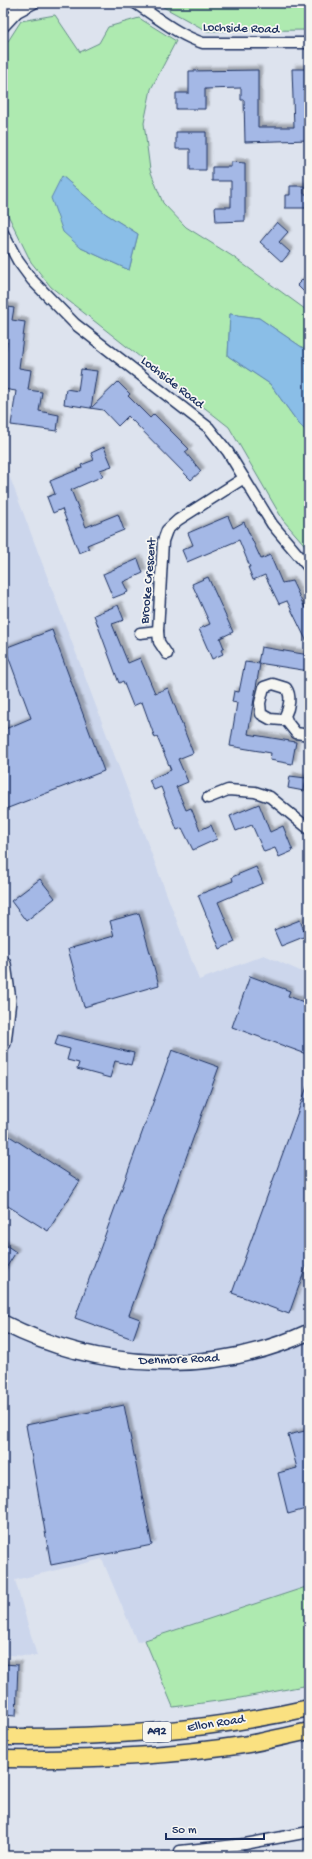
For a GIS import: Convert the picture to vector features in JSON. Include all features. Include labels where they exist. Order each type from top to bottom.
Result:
[{"type":"main road","name":"Ellon Road","points":[[3,1737],[51,1738],[174,1731],[241,1721],[309,1708]]},
{"type":"main road","name":"Ellon Road","points":[[3,1759],[76,1759],[143,1756],[244,1745],[309,1731]]},
{"type":"street","points":[[10,3],[17,12]]},
{"type":"street","points":[[3,27],[17,12],[34,3]]},
{"type":"street","name":"Lochside Road","points":[[135,3],[192,40],[203,42],[309,43]]},
{"type":"street","name":"Lochside Road","points":[[3,233],[18,261],[32,280],[75,324],[209,428],[228,452],[272,524],[309,568]]},
{"type":"street","name":"Brooke Crescent","points":[[167,654],[159,642],[158,631],[163,541],[167,530],[178,520],[244,478]]},
{"type":"street","name":"Brooke Crescent","points":[[140,633],[158,631]]},
{"type":"street","points":[[285,716],[288,723],[296,733],[309,735]]},
{"type":"street","points":[[208,798],[228,790],[256,792],[270,797],[309,829]]},
{"type":"street","points":[[3,964],[8,1000],[3,1043]]},
{"type":"street","name":"Denmore Road","points":[[3,1323],[40,1340],[70,1351],[100,1358],[142,1363],[194,1361],[228,1357],[277,1345],[309,1332]]},
{"type":"street","points":[[180,1851],[222,1851],[309,1832]]},
{"type":"shaded area","points":[[3,459],[199,980],[264,955],[309,975],[309,1586],[137,1642],[102,1559],[15,1580],[37,1656],[3,1655]]},
{"type":"green space","points":[[156,3],[309,3],[309,30],[207,31]]},
{"type":"green space","points":[[55,15],[80,52],[99,43],[108,27],[139,18],[176,41],[151,89],[144,123],[150,170],[163,203],[186,227],[232,256],[309,312],[309,352],[259,318],[230,314],[228,356],[270,384],[299,424],[309,434],[309,550],[283,520],[229,427],[51,287],[31,262],[7,213],[3,200],[3,49],[21,21]],"holes":[[[62,176],[106,214],[138,234],[129,270],[81,248]]]},
{"type":"green space","points":[[309,1586],[309,1685],[240,1698],[173,1707],[145,1640]]},
{"type":"water","points":[[62,176],[106,214],[138,234],[129,270],[81,248],[63,232],[51,198]]},
{"type":"water","points":[[230,314],[259,318],[309,352],[309,434],[299,424],[270,384],[228,356]]},
{"type":"building","points":[[292,69],[309,69],[307,99],[309,140],[245,142],[244,100],[241,100],[241,88],[205,89],[205,109],[176,109],[176,93],[189,93],[189,71],[258,70],[258,127],[294,127]]},
{"type":"building","points":[[176,132],[206,132],[206,170],[190,170],[190,149],[176,149]]},
{"type":"building","points":[[231,162],[245,163],[245,221],[216,222],[215,207],[231,207],[231,181],[212,181],[212,167],[231,167]]},
{"type":"building","points":[[290,186],[304,186],[304,194],[307,194],[307,208],[285,208],[285,195],[290,195]]},
{"type":"building","points":[[277,222],[288,232],[279,242],[290,252],[282,262],[260,242]]},
{"type":"building","points":[[309,273],[309,297],[297,285]]},
{"type":"building","points":[[3,306],[14,308],[12,320],[25,322],[19,368],[31,370],[28,390],[42,392],[39,411],[59,415],[57,431],[11,425],[16,391],[3,389],[3,367],[7,342],[3,342]]},
{"type":"building","points":[[81,369],[97,371],[91,408],[118,382],[130,394],[128,396],[150,418],[154,414],[189,449],[185,452],[201,471],[191,480],[128,416],[118,426],[103,410],[64,404],[66,389],[78,391]]},
{"type":"building","points":[[104,447],[112,466],[100,470],[103,476],[71,490],[86,527],[118,514],[124,530],[87,545],[89,549],[79,553],[62,509],[53,513],[47,497],[55,494],[50,481],[82,468],[81,465],[94,460],[91,453]]},
{"type":"building","points":[[228,516],[233,528],[244,522],[261,559],[270,555],[282,583],[292,581],[305,608],[309,606],[309,646],[287,601],[279,604],[265,575],[253,580],[248,567],[250,567],[239,540],[187,562],[182,550],[193,545],[188,533]]},
{"type":"building","points":[[138,559],[143,573],[123,582],[128,592],[113,598],[103,574]]},
{"type":"building","points":[[208,577],[233,632],[220,638],[224,648],[221,650],[223,654],[212,659],[199,629],[210,624],[192,584]]},
{"type":"building","points":[[118,605],[124,620],[112,624],[128,663],[140,658],[155,693],[168,688],[193,753],[178,759],[188,782],[176,787],[186,810],[191,808],[200,830],[211,825],[217,839],[193,850],[182,828],[177,830],[161,787],[154,790],[149,780],[171,770],[157,737],[155,738],[142,702],[133,706],[123,681],[119,683],[94,615]]},
{"type":"building","points":[[52,630],[104,771],[3,810],[3,730],[31,718],[5,648]]},
{"type":"building","points":[[261,647],[309,655],[309,671],[258,663]]},
{"type":"building","points":[[245,662],[260,664],[248,734],[296,742],[292,764],[270,760],[271,753],[230,746],[237,703],[232,702],[234,691],[239,692]]},
{"type":"building","points":[[290,776],[306,778],[304,791],[288,788]]},
{"type":"building","points":[[259,804],[270,832],[283,826],[293,851],[279,857],[275,848],[264,852],[252,825],[236,831],[230,816]]},
{"type":"building","points":[[256,867],[263,883],[218,902],[235,942],[220,949],[198,895],[233,881],[232,877]]},
{"type":"building","points":[[40,879],[55,898],[26,921],[11,901]]},
{"type":"building","points":[[139,913],[159,985],[84,1007],[68,949],[114,936],[110,921]]},
{"type":"building","points":[[300,920],[306,936],[281,946],[274,930]]},
{"type":"building","points":[[250,976],[290,991],[288,996],[309,1004],[309,1055],[232,1027]]},
{"type":"building","points":[[58,1035],[134,1053],[131,1065],[115,1061],[110,1078],[77,1069],[79,1063],[67,1060],[70,1049],[55,1045]]},
{"type":"building","points":[[172,1050],[219,1067],[129,1315],[140,1319],[133,1339],[75,1318]]},
{"type":"building","points":[[308,1084],[309,1258],[289,1314],[232,1293]]},
{"type":"building","points":[[3,1132],[80,1181],[48,1231],[3,1203]]},
{"type":"building","points":[[3,1243],[16,1252],[3,1273]]},
{"type":"building","points":[[124,1405],[152,1545],[51,1565],[26,1425]]},
{"type":"building","points":[[309,1430],[309,1508],[288,1514],[278,1473],[297,1468],[288,1435]]},
{"type":"building","points":[[3,1664],[18,1665],[16,1716],[3,1715]]}]
